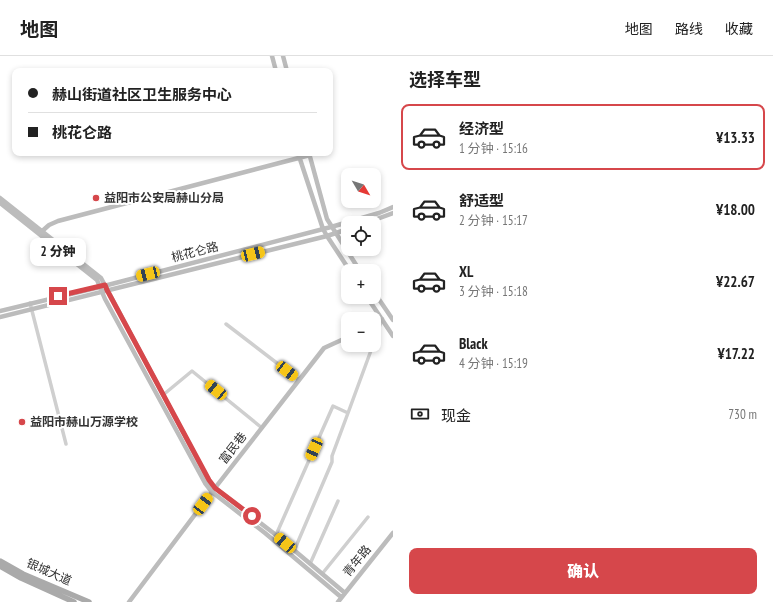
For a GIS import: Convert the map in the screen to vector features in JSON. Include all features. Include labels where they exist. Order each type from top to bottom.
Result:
[{"type":"main road","points":[[272,56],[275,68]]},
{"type":"main road","points":[[283,56],[286,68]]},
{"type":"main road","points":[[41,233],[58,221],[295,156]]},
{"type":"main road","points":[[299,156],[323,229],[345,264]]},
{"type":"main road","points":[[310,156],[327,220],[355,264]]},
{"type":"main road","points":[[0,198],[97,280],[103,288],[214,490],[265,534],[343,595]]},
{"type":"main road","points":[[0,204],[41,233]]},
{"type":"main road","name":"桃花仑路","points":[[0,317],[331,227],[379,213],[393,207]]},
{"type":"main road","points":[[381,217],[393,213]]},
{"type":"main road","name":"桃花仑路","points":[[0,310],[103,288],[341,232]]},
{"type":"main road","points":[[103,288],[205,483],[276,535],[322,574],[343,595]]},
{"type":"main road","points":[[381,302],[393,320]]},
{"type":"main road","points":[[372,304],[393,336]]},
{"type":"main road","name":"富民巷","points":[[129,602],[324,348],[341,340]]},
{"type":"main road","name":"青年路","points":[[338,602],[393,533]]},
{"type":"main road","name":"银城大道","points":[[0,561],[23,574],[89,602]]},
{"type":"main road","name":"银城大道","points":[[0,566],[21,578],[74,602]]},
{"type":"street","points":[[30,303],[66,444]]},
{"type":"street","points":[[226,324],[299,380]]},
{"type":"street","points":[[294,551],[332,462],[332,456],[371,352]]},
{"type":"street","points":[[163,395],[192,372],[262,428]]},
{"type":"street","points":[[276,535],[333,406],[348,413]]},
{"type":"street","points":[[310,564],[338,501]]},
{"type":"street","points":[[322,574],[368,517]]},
{"type":"place","name":"益阳市公安局赫山分局","points":[[96,198]]},
{"type":"place","name":"益阳市赫山万源学校","points":[[22,422]]},
{"type":"route","points":[[58,296],[105,285],[209,480],[215,488],[252,516]]}]
